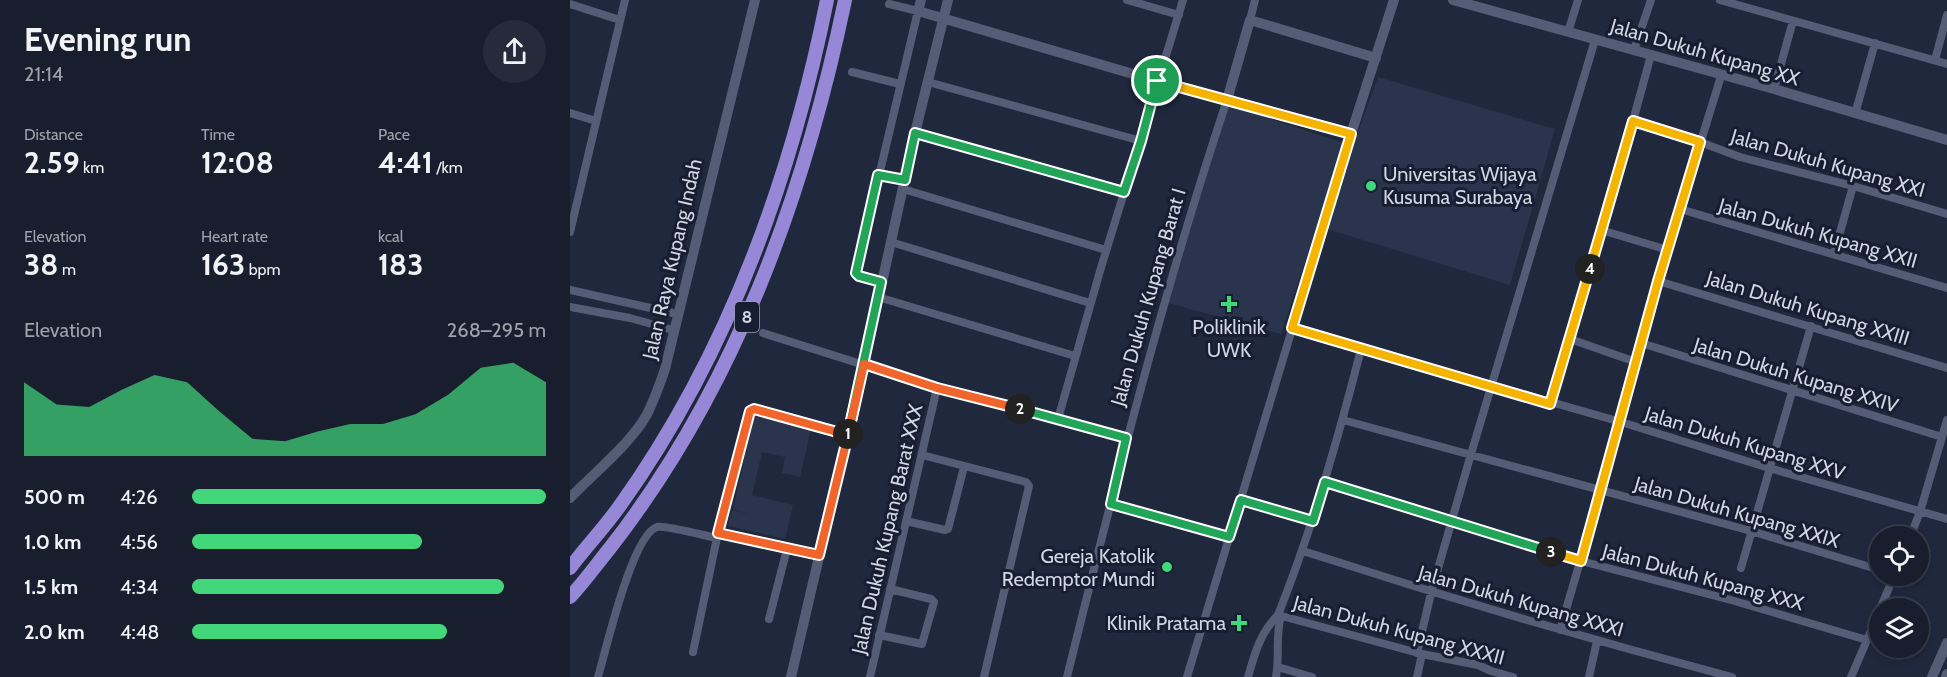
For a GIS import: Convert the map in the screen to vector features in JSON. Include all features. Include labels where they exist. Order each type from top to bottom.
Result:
[{"type":"highway","name":"8","points":[[570,567],[618,508],[650,459],[687,397],[737,296],[765,225],[802,108],[812,75],[827,0]]},
{"type":"highway","name":"8","points":[[570,597],[646,501],[673,459],[739,335],[786,220],[829,78],[845,0]]},
{"type":"street","points":[[570,231],[625,0]]},
{"type":"street","name":"Jalan Raya Kupang Indah","points":[[570,498],[624,443],[644,419],[656,397],[665,369],[755,0]]},
{"type":"street","points":[[793,670],[915,133],[948,0]]},
{"type":"street","points":[[1127,0],[1179,15]]},
{"type":"street","points":[[1058,419],[1090,303],[1183,0]]},
{"type":"street","name":"Jalan Dukuh Kupang Barat I","points":[[1067,677],[1126,438],[1255,0]]},
{"type":"street","points":[[1187,677],[1351,134],[1394,0]]},
{"type":"street","name":"Jalan Dukuh Kupang XX","points":[[1453,0],[1774,89],[1947,140]]},
{"type":"street","points":[[1568,32],[1578,0]]},
{"type":"street","points":[[1634,50],[1650,0]]},
{"type":"street","points":[[1720,0],[1947,64]]},
{"type":"street","points":[[570,4],[620,20]]},
{"type":"street","points":[[889,4],[920,5],[944,17],[1157,81],[1351,134]]},
{"type":"street","points":[[881,282],[859,276],[856,273],[920,5]]},
{"type":"street","points":[[1935,60],[1947,15]]},
{"type":"street","points":[[1250,20],[1376,58]]},
{"type":"street","points":[[1774,89],[1793,21]]},
{"type":"street","points":[[1417,677],[1431,593],[1595,40]]},
{"type":"street","points":[[1855,114],[1875,43]]},
{"type":"street","points":[[1550,404],[1651,55]]},
{"type":"street","points":[[852,72],[900,84]]},
{"type":"street","points":[[1560,630],[1621,422],[1658,281],[1721,76]]},
{"type":"street","points":[[928,82],[1141,141]]},
{"type":"street","points":[[570,113],[596,121]]},
{"type":"street","name":"Jalan Dukuh Kupang XXI","points":[[1633,121],[1740,157],[1853,186],[1947,214]]},
{"type":"street","points":[[915,133],[1124,192]]},
{"type":"street","points":[[878,175],[1106,250]]},
{"type":"street","points":[[1834,254],[1853,186]]},
{"type":"street","name":"Jalan Dukuh Kupang XXII","points":[[1680,209],[1947,288]]},
{"type":"street","points":[[1601,231],[1668,250]]},
{"type":"street","points":[[891,242],[1090,303]]},
{"type":"street","name":"Jalan Dukuh Kupang XXIII","points":[[1658,281],[1947,368]]},
{"type":"street","points":[[570,290],[677,314]]},
{"type":"street","points":[[878,297],[1075,356]]},
{"type":"street","points":[[570,307],[630,318],[673,330]]},
{"type":"street","points":[[1741,568],[1811,326]]},
{"type":"street","name":"Jalan Dukuh Kupang XXV","points":[[1292,328],[1550,404],[1621,422],[1769,468],[1947,519]]},
{"type":"street","points":[[763,333],[937,388],[1126,438]]},
{"type":"street","points":[[1570,339],[1636,362]]},
{"type":"street","name":"Jalan Dukuh Kupang XXIV","points":[[1641,343],[1791,392],[1942,437]]},
{"type":"street","points":[[1276,677],[1279,616],[1325,482],[1361,349]]},
{"type":"street","name":"Jalan Dukuh Kupang Barat XXX","points":[[870,677],[937,388]]},
{"type":"street","points":[[693,652],[718,536],[750,411],[757,409],[848,435]]},
{"type":"street","name":"Jalan Dukuh Kupang XXIX","points":[[1343,420],[1751,531],[1869,567]]},
{"type":"street","points":[[1914,526],[1947,420]]},
{"type":"street","points":[[922,454],[1026,482],[1029,488],[984,677]]},
{"type":"street","points":[[906,521],[945,530],[948,528],[964,467]]},
{"type":"street","name":"Jalan Dukuh Kupang XXX","points":[[1325,482],[1581,561],[1731,600],[1867,640]]},
{"type":"street","points":[[1241,500],[1313,521]]},
{"type":"street","points":[[1111,504],[1229,537]]},
{"type":"street","points":[[598,677],[627,575],[642,541],[650,532],[661,527],[819,555]]},
{"type":"street","points":[[769,618],[788,549]]},
{"type":"street","name":"Jalan Dukuh Kupang XXXI","points":[[1303,551],[1431,593],[1732,677]]},
{"type":"street","points":[[879,635],[922,644],[934,602],[931,599],[890,589]]},
{"type":"street","points":[[1248,677],[1260,638],[1279,616]]},
{"type":"street","name":"Jalan Dukuh Kupang XXXII","points":[[1279,616],[1420,653],[1478,665],[1513,677]]},
{"type":"street","points":[[1854,676],[1869,635]]},
{"type":"street","points":[[1589,677],[1597,641]]},
{"type":"street","points":[[1932,677],[1947,643]]},
{"type":"street","points":[[1278,666],[1312,677]]},
{"type":"shaded area","name":"Universitas Wijaya Kusuma Surabaya","points":[[1378,77],[1555,129],[1510,285],[1317,226],[1281,334],[1168,303],[1228,105],[1353,146]]},
{"type":"shaded area","points":[[754,416],[811,429],[800,477],[782,473],[785,457],[762,452],[752,495],[793,505],[785,539],[728,526],[732,510],[749,514],[733,509]]},
{"type":"place","name":"Universitas Wijaya Kusuma Surabaya","points":[[1371,186]]},
{"type":"place","name":"Poliklinik UWK","points":[[1229,304]]},
{"type":"place","name":"Gereja Katolik Redemptor Mundi","points":[[1167,567]]},
{"type":"place","name":"Klinik Pratama","points":[[1239,623]]},
{"type":"route","points":[[1157,81],[1124,192],[915,133],[905,180],[878,175],[856,275],[881,282],[848,435],[819,555],[718,533],[750,411],[757,409],[848,435],[864,364],[937,388],[1126,438],[1111,504],[1229,537],[1241,500],[1313,521],[1325,482],[1581,561],[1658,281],[1700,142],[1633,121],[1550,404],[1292,328],[1351,134],[1157,81]]}]
